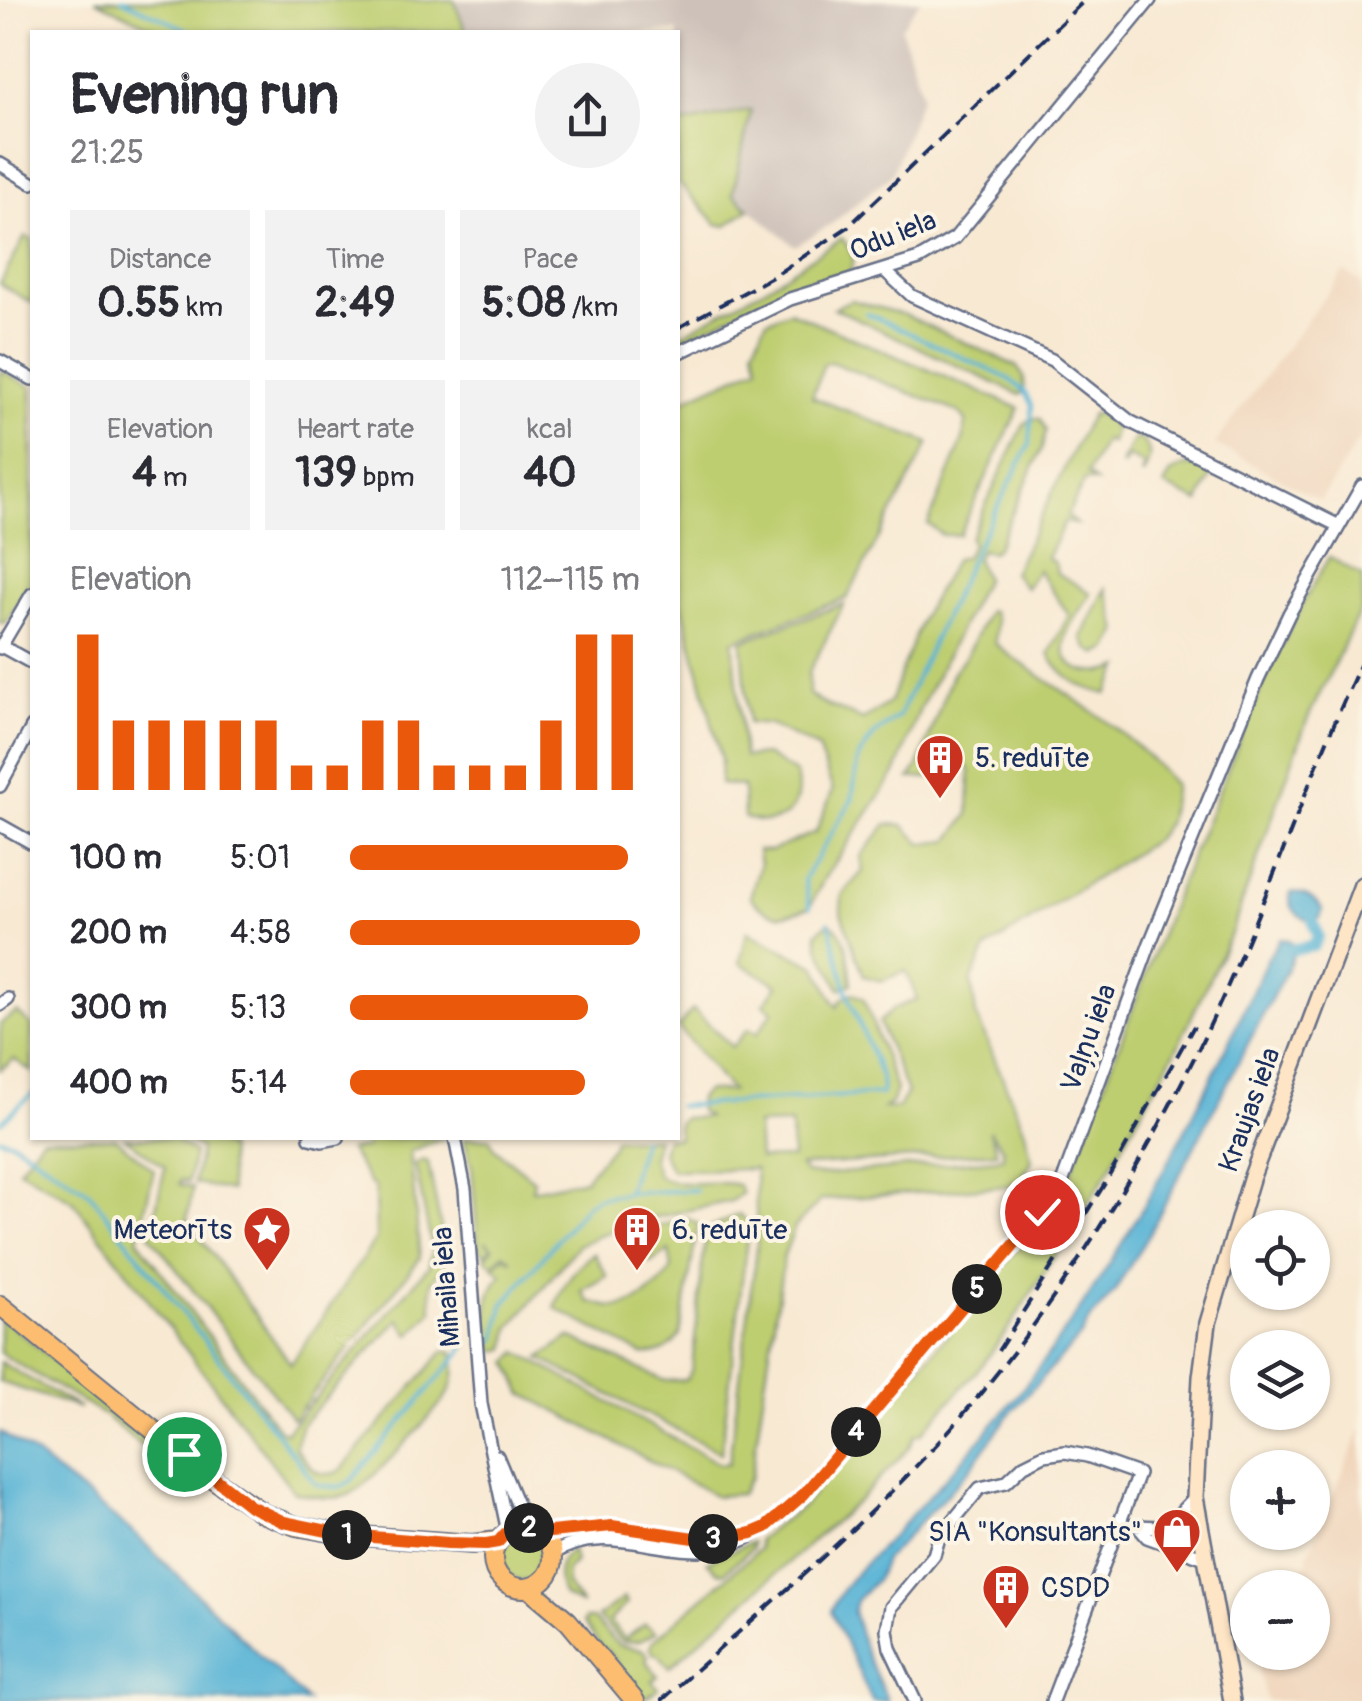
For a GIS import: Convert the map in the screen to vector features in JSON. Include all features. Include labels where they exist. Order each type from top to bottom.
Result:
[{"type":"main road","points":[[0,1306],[250,1506],[296,1526],[493,1563]]},
{"type":"main road","points":[[368,1537],[472,1544],[534,1531],[548,1541],[554,1554],[550,1574],[557,1592],[634,1701]]},
{"type":"main road","points":[[503,1537],[493,1563],[497,1574],[507,1584],[529,1588],[554,1607],[596,1652]]},
{"type":"main road","points":[[529,1588],[550,1574]]},
{"type":"street","name":"Odu iela","points":[[680,353],[790,299],[885,271],[939,250],[955,238],[1150,0]]},
{"type":"street","points":[[0,164],[30,181]]},
{"type":"street","points":[[885,271],[912,296],[1052,360],[1130,422],[1340,526]]},
{"type":"street","points":[[0,361],[30,378]]},
{"type":"street","name":"Vaļņu iela","points":[[554,1554],[573,1544],[602,1540],[679,1549],[716,1548],[732,1544],[778,1519],[804,1494],[1054,1196],[1150,943],[1258,678],[1289,614],[1362,486]]},
{"type":"street","points":[[30,597],[2,640],[30,661]]},
{"type":"street","points":[[0,786],[30,731]]},
{"type":"street","points":[[0,825],[30,842]]},
{"type":"street","name":"Kraujas iela","points":[[1232,1701],[1195,1497],[1201,1376],[1208,1323],[1251,1179],[1362,886]]},
{"type":"street","name":"Mihaila iela","points":[[455,1140],[465,1189],[479,1382],[503,1537]]},
{"type":"street","name":"Mihaila iela","points":[[487,1434],[534,1531]]},
{"type":"street","points":[[914,1701],[890,1648],[887,1630],[891,1606],[934,1556],[939,1538],[980,1488],[1006,1482],[1024,1465],[1044,1455],[1065,1452],[1138,1474],[1052,1701]]},
{"type":"street","points":[[1158,1527],[1178,1515],[1195,1497]]},
{"type":"street","points":[[1119,1525],[1158,1527],[1200,1537]]},
{"type":"street","points":[[1137,1525],[1148,1537],[1205,1558]]},
{"type":"street","name":"Vaļņu iela","points":[[534,1531],[612,1526],[704,1539],[752,1533]]},
{"type":"shaded area","points":[[454,0],[920,0],[901,28],[922,94],[892,174],[833,223],[795,246],[733,195],[750,111],[680,125],[680,30],[465,30]]},
{"type":"shaded area","points":[[1344,271],[1362,283],[1362,436],[1320,501],[1215,444]]},
{"type":"shaded area","points":[[1362,1428],[1362,1701],[1266,1701],[1259,1670],[1330,1670],[1330,1570],[1300,1570],[1306,1565],[1310,1550],[1330,1550],[1330,1502]]},
{"type":"green space","points":[[95,0],[454,0],[465,30],[184,29],[158,30]]},
{"type":"green space","points":[[751,110],[733,194],[749,209],[726,226],[717,224],[680,184],[680,125]]},
{"type":"green space","points":[[25,236],[30,239],[30,302],[0,284]]},
{"type":"green space","points":[[842,238],[851,251],[853,260],[848,274],[764,299],[680,341],[680,335],[765,288]]},
{"type":"green space","points":[[851,300],[905,315],[1016,366],[1024,377],[1024,391],[1020,395],[834,308]]},
{"type":"green space","points":[[789,311],[1019,408],[959,535],[942,535],[928,524],[963,440],[966,421],[958,412],[831,362],[824,364],[812,397],[929,443],[847,598],[733,641],[744,757],[766,755],[796,774],[798,787],[793,808],[786,815],[757,821],[744,817],[743,786],[720,784],[721,759],[680,597],[680,401],[759,366],[754,348],[766,321]]},
{"type":"green space","points":[[0,370],[30,386],[30,583],[5,623],[0,623]]},
{"type":"green space","points":[[1098,413],[1115,428],[1111,443],[1105,440],[1087,474],[1096,482],[1085,480],[1067,516],[1076,524],[1065,522],[1047,558],[1055,563],[1057,573],[1091,593],[1068,630],[1065,649],[1067,658],[1081,670],[1101,672],[1121,667],[1107,694],[1073,681],[1059,670],[1049,654],[1069,615],[1038,570],[1026,588],[1013,573],[1086,424],[1092,414]]},
{"type":"green space","points":[[1032,418],[1040,419],[1046,430],[1042,448],[997,547],[992,552],[981,550],[976,559],[985,579],[920,709],[896,772],[824,879],[810,907],[792,913],[770,913],[750,897],[760,865],[758,850],[771,851],[816,832],[833,790],[818,748],[770,725],[748,723],[742,641],[844,604],[809,672],[809,694],[863,720],[890,702],[922,617],[955,559],[965,557],[972,544],[970,538],[1024,424]]},
{"type":"green space","points":[[1139,438],[1149,455],[1143,475],[1144,465],[1129,457],[1121,464],[1133,440]]},
{"type":"green space","points":[[1184,466],[1196,466],[1212,474],[1199,502],[1164,486],[1171,473]]},
{"type":"green space","points":[[1329,557],[1362,576],[1362,607],[1307,720],[1233,928],[1177,1048],[1101,1183],[1007,1331],[982,1365],[921,1434],[916,1434],[910,1447],[859,1500],[670,1667],[654,1654],[650,1647],[653,1641],[759,1549],[758,1539],[803,1506],[1065,1189],[1174,898],[1264,682]]},
{"type":"green space","points":[[1106,588],[1118,630],[1109,649],[1098,654],[1087,648],[1082,637]]},
{"type":"green space","points":[[988,611],[993,612],[995,643],[1116,729],[1174,785],[1168,822],[1155,840],[986,949],[971,981],[976,1015],[1025,1131],[1032,1161],[1021,1179],[1008,1186],[821,1200],[795,1227],[784,1255],[751,1477],[741,1494],[716,1496],[522,1393],[509,1362],[518,1352],[720,1464],[729,1463],[757,1245],[755,1169],[671,1170],[662,1152],[665,1140],[680,1140],[683,1118],[707,1117],[699,1111],[698,1098],[706,1091],[731,1091],[680,1025],[693,1009],[732,1047],[748,1029],[757,1034],[773,1011],[764,1004],[778,985],[740,963],[747,932],[816,966],[837,1007],[853,993],[864,999],[896,1089],[892,1102],[884,1108],[898,1108],[907,1093],[879,1022],[893,1009],[917,999],[906,971],[881,981],[864,976],[841,913],[842,895],[863,871],[861,856],[887,824],[903,825],[922,844],[949,841],[969,814],[970,770],[950,749],[939,747],[938,778],[910,778],[918,767],[953,672],[966,656]],"holes":[[[791,1124],[792,1158],[759,1159],[757,1125]],[[989,1130],[1003,1149],[1003,1157],[996,1159],[820,1175],[805,1173],[800,1166],[997,1152]]]},
{"type":"green space","points":[[829,922],[845,941],[849,958],[852,984],[840,989],[819,947],[817,933]]},
{"type":"green space","points":[[17,1012],[30,1024],[30,1071],[14,1059],[0,1070],[0,1024]]},
{"type":"green space","points":[[41,1140],[117,1140],[154,1170],[138,1240],[279,1430],[286,1432],[429,1266],[432,1249],[415,1164],[428,1162],[444,1265],[431,1282],[432,1312],[410,1335],[399,1319],[302,1424],[295,1447],[319,1473],[340,1471],[444,1351],[453,1352],[450,1390],[402,1447],[348,1495],[335,1498],[294,1492],[73,1201],[19,1169]]},
{"type":"green space","points":[[128,1140],[176,1140],[194,1153],[188,1182],[181,1180],[179,1184],[193,1188],[187,1219],[291,1364],[376,1239],[375,1186],[349,1150],[366,1148],[366,1140],[440,1140],[410,1151],[420,1258],[293,1419],[150,1235],[165,1167]]},
{"type":"green space","points":[[187,1140],[210,1140],[228,1148],[230,1191],[194,1183],[200,1149]]},
{"type":"green space","points":[[465,1140],[491,1140],[494,1148],[534,1180],[532,1190],[585,1179],[614,1140],[656,1140],[652,1158],[658,1176],[677,1182],[738,1185],[742,1193],[731,1201],[629,1223],[578,1245],[510,1328],[506,1349],[496,1351],[491,1347],[488,1309],[491,1291],[502,1274],[494,1267],[504,1256],[513,1261],[504,1253],[493,1265],[485,1258],[493,1248],[485,1241],[491,1248],[485,1254],[478,1248],[472,1169]]},
{"type":"green space","points":[[739,1214],[749,1223],[721,1453],[540,1358],[570,1337],[665,1381],[686,1380],[692,1369],[706,1230]]},
{"type":"green space","points":[[687,1218],[698,1224],[680,1335],[669,1347],[654,1354],[642,1354],[555,1308],[570,1277],[594,1253],[607,1276],[582,1291],[589,1302],[621,1306],[647,1295],[672,1268],[669,1251],[650,1263],[632,1234]]},
{"type":"green space","points":[[0,1317],[128,1419],[158,1450],[153,1455],[104,1415],[0,1353]]},
{"type":"green space","points":[[0,1362],[80,1408],[0,1382]]},
{"type":"green space","points":[[523,1536],[538,1543],[545,1558],[538,1573],[523,1580],[508,1573],[501,1558],[508,1543]]},
{"type":"green space","points":[[752,1542],[752,1548],[724,1573],[707,1561]]},
{"type":"green space","points":[[572,1549],[575,1562],[567,1570],[566,1584],[582,1605],[564,1596],[559,1583],[560,1565]]},
{"type":"green space","points":[[624,1598],[627,1603],[609,1621],[625,1639],[645,1624],[656,1632],[640,1641],[622,1642],[598,1617]]},
{"type":"green space","points":[[593,1619],[618,1645],[643,1650],[658,1676],[652,1681],[658,1688],[645,1699],[603,1650],[583,1622]]},
{"type":"water","points":[[1291,892],[1316,903],[1323,910],[1320,918],[1313,922],[1295,912],[1290,903]]},
{"type":"water","points":[[1280,939],[1289,940],[1295,949],[1290,963],[1149,1234],[1114,1292],[1081,1336],[1011,1412],[970,1469],[885,1560],[877,1579],[856,1601],[853,1611],[866,1654],[888,1701],[872,1701],[831,1611],[837,1599],[1008,1406],[1075,1316],[1165,1167]]},
{"type":"water","points":[[0,1432],[135,1534],[307,1701],[0,1701]]},
{"type":"waterway","points":[[123,0],[188,30]]},
{"type":"waterway","points":[[810,907],[804,879],[852,800],[858,758],[874,735],[899,716],[973,554],[1030,444],[1032,405],[1024,391],[1009,379],[866,313]]},
{"type":"waterway","points":[[680,1106],[882,1094],[881,1077],[848,995],[829,922]]},
{"type":"waterway","points":[[1295,949],[1313,946],[1318,937],[1313,922]]},
{"type":"waterway","points":[[0,1123],[30,1096]]},
{"type":"waterway","points":[[0,1138],[13,1142],[89,1192],[317,1485],[338,1488],[351,1481],[466,1346]]},
{"type":"waterway","points":[[480,1343],[496,1340],[503,1305],[587,1204],[597,1198],[627,1193],[642,1140]]},
{"type":"waterway","points":[[627,1193],[696,1190]]},
{"type":"railway","points":[[680,327],[774,276],[848,227],[1085,0]]},
{"type":"railway","points":[[661,1701],[811,1568],[919,1463],[989,1383],[1056,1293],[1117,1199],[1197,1052],[1362,661]]},
{"type":"railway","points":[[998,1351],[1104,1185],[1194,1026]]},
{"type":"place","name":"5. reduīte","points":[[940,800]]},
{"type":"place","name":"Meteorīts","points":[[267,1272]]},
{"type":"place","name":"6. reduīte","points":[[637,1272]]},
{"type":"place","name":"SIA \"Konsultants\"","points":[[1177,1574]]},
{"type":"place","name":"CSDD","points":[[1006,1630]]},
{"type":"route","points":[[184,1454],[250,1506],[274,1519],[347,1535],[486,1544],[498,1542],[516,1528],[540,1533],[612,1526],[704,1539],[752,1533],[778,1519],[804,1494],[1042,1212]]}]
